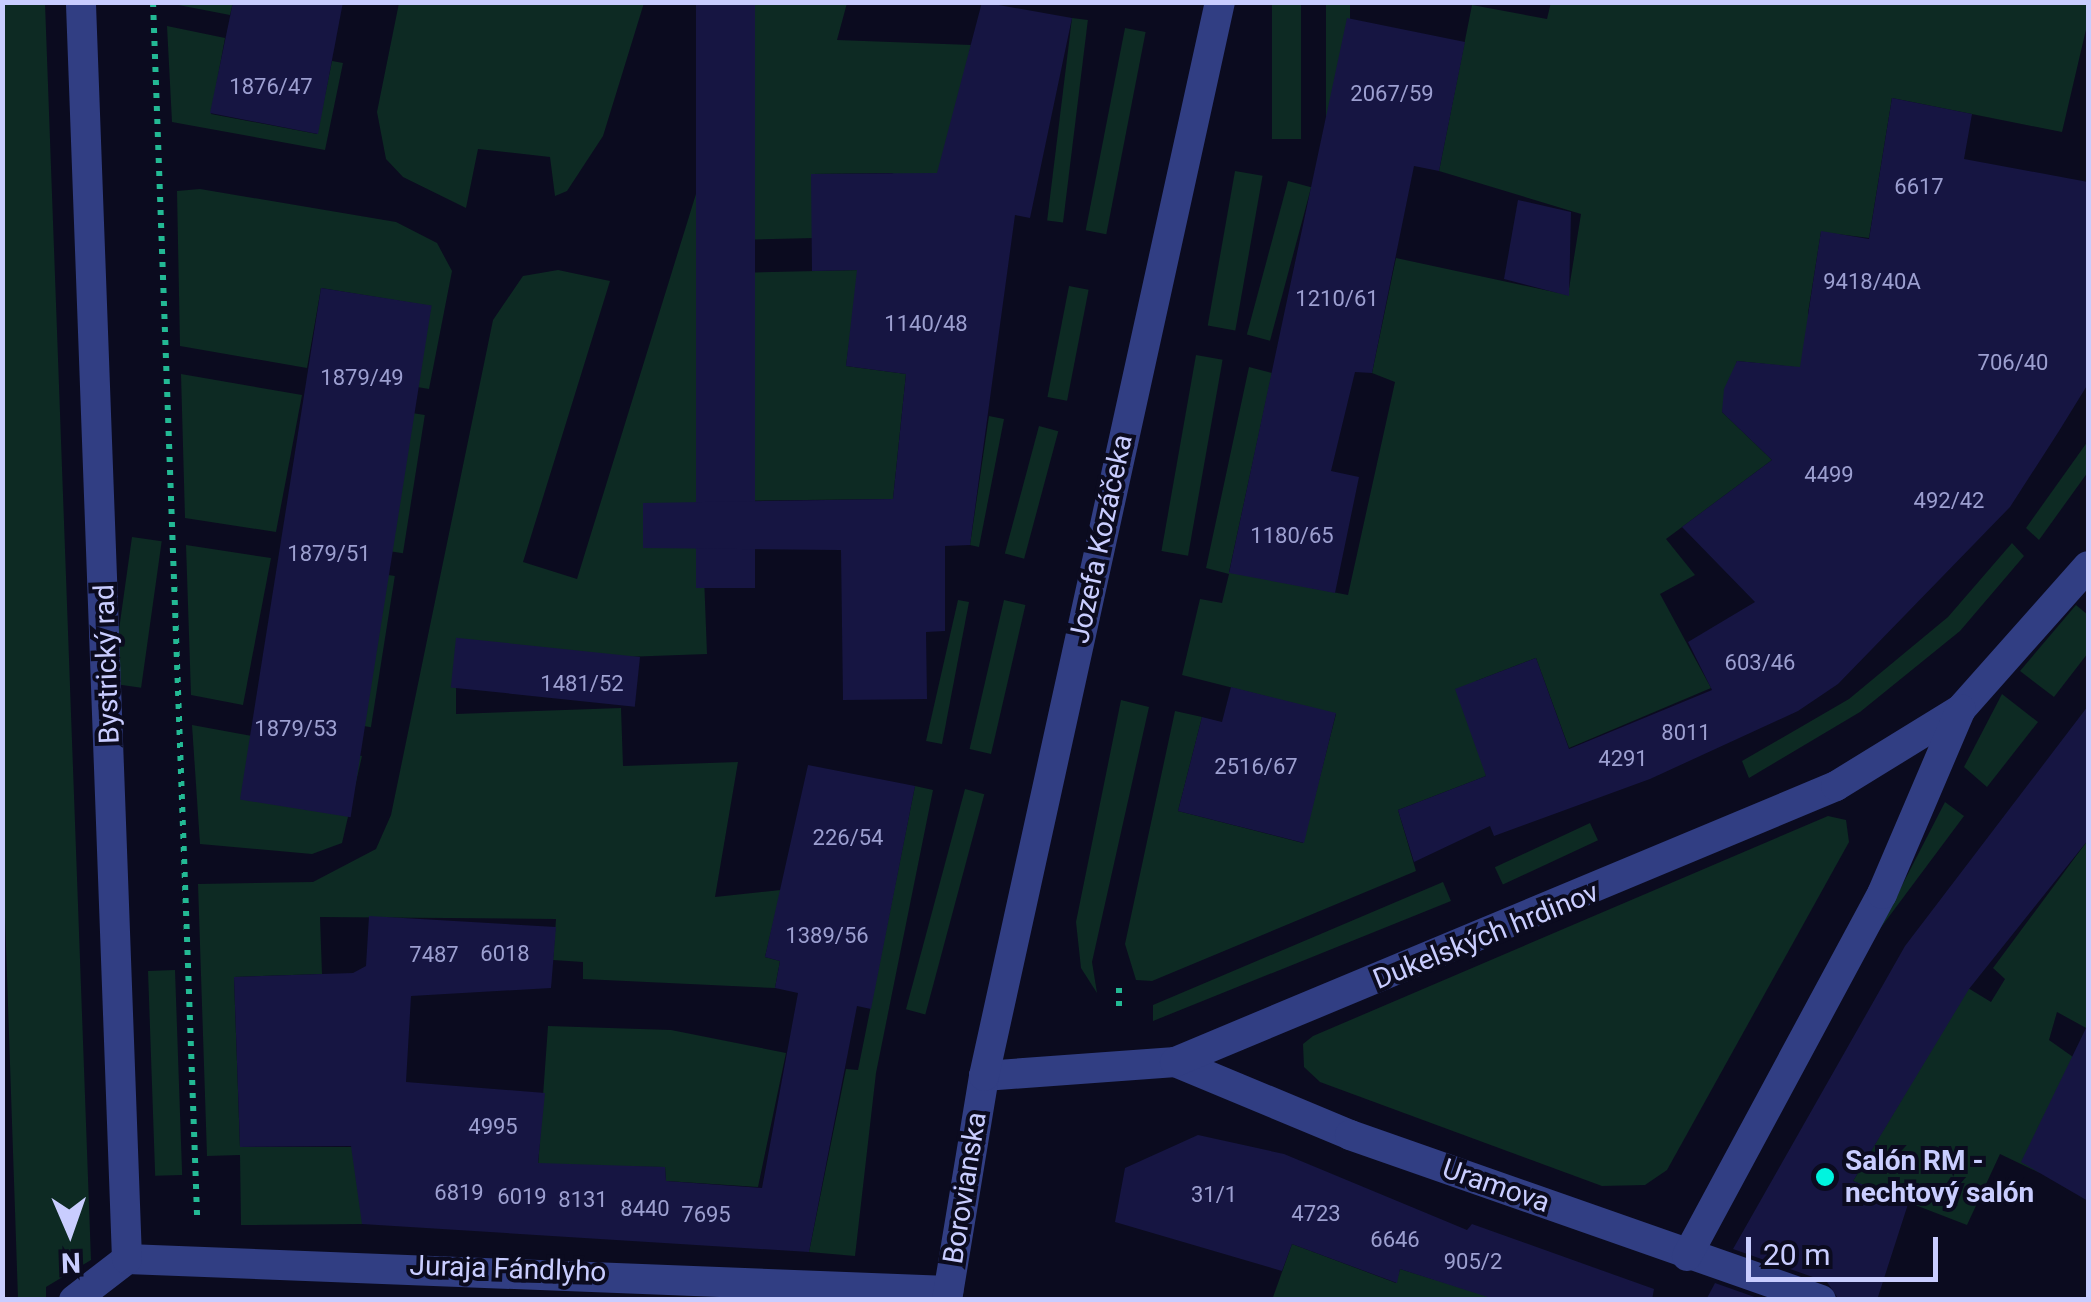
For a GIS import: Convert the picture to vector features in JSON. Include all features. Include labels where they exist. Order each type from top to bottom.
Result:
[{"type":"street","name":"Bystrický rad","points":[[81,2],[127,1259]]},
{"type":"street","name":"Jozefa Kozáčeka","points":[[984,1076],[1220,2]]},
{"type":"street","name":"Dukelských hrdinov","points":[[984,1076],[1175,1062],[1741,829],[1888,759],[1961,709],[2088,566]]},
{"type":"street","name":"Dukelských hrdinov","points":[[1687,1256],[1882,894],[1961,709]]},
{"type":"street","name":"Uramova","points":[[1175,1062],[1687,1256],[1821,1300]]},
{"type":"street","name":"Borovianska","points":[[947,1295],[984,1076]]},
{"type":"street","name":"Juraja Fándlyho","points":[[127,1259],[947,1295]]},
{"type":"street","points":[[74,1300],[127,1259]]},
{"type":"path","points":[[153,2],[198,1260]]},
{"type":"path","points":[[1119,988],[1119,1012]]},
{"type":"green space","points":[[233,2],[230,15],[168,3]]},
{"type":"green space","points":[[1551,2],[2088,3],[2088,21],[2062,132],[1892,98],[1869,238],[1821,232],[1808,313],[1813,369],[1737,361],[1722,412],[1772,460],[1666,539],[1695,575],[1660,594],[1711,688],[1569,748],[1536,658],[1476,681],[1486,776],[1398,810],[1416,871],[1152,981],[1136,980],[1125,944],[1175,711],[1202,717],[1178,811],[1303,843],[1336,714],[1182,675],[1200,599],[1222,603],[1229,574],[1206,568],[1249,367],[1272,373],[1229,572],[1348,595],[1395,382],[1372,373],[1396,258],[1568,295],[1581,214],[1439,171],[1472,5],[1547,19]]},
{"type":"green space","points":[[2,3],[45,3],[91,1260],[46,1287],[46,1300],[18,1299],[3,858]]},
{"type":"green space","points":[[399,3],[644,3],[603,136],[567,191],[555,196],[550,157],[478,149],[466,208],[403,177],[386,159],[377,112]]},
{"type":"green space","points":[[755,3],[847,3],[837,40],[971,45],[936,199],[892,173],[812,174],[858,237],[732,240],[734,273],[859,270],[846,366],[906,374],[893,499],[718,501],[713,549],[703,550],[707,654],[456,663],[456,714],[621,708],[623,766],[738,762],[715,897],[781,890],[765,957],[780,961],[775,988],[583,979],[583,962],[553,960],[556,919],[320,917],[322,974],[234,977],[240,1147],[355,1147],[364,1167],[362,1224],[241,1225],[240,1155],[207,1156],[198,884],[313,882],[376,849],[391,815],[493,320],[523,276],[558,270],[610,281],[523,562],[577,579]]},
{"type":"green space","points":[[1272,3],[1301,3],[1301,139],[1272,139]]},
{"type":"green space","points":[[1326,3],[1350,3],[1350,145],[1326,145]]},
{"type":"green space","points":[[1072,18],[1088,20],[1063,222],[1047,220]]},
{"type":"green space","points":[[167,26],[225,38],[211,114],[317,134],[332,61],[343,63],[325,150],[172,122]]},
{"type":"green space","points":[[1125,28],[1146,32],[1106,234],[1086,230]]},
{"type":"green space","points":[[1235,171],[1263,176],[1235,330],[1208,326]]},
{"type":"green space","points":[[1288,181],[1311,187],[1270,341],[1247,335]]},
{"type":"green space","points":[[200,189],[396,222],[437,243],[452,271],[429,389],[417,387],[431,306],[321,288],[307,368],[180,346],[177,191]]},
{"type":"green space","points":[[1069,286],[1089,290],[1067,401],[1047,397]]},
{"type":"green space","points":[[1196,355],[1223,360],[1188,556],[1161,551]]},
{"type":"green space","points":[[181,374],[302,395],[276,532],[185,518]]},
{"type":"green space","points":[[412,413],[425,415],[403,553],[390,551]]},
{"type":"green space","points":[[989,416],[1004,419],[979,547],[970,545]]},
{"type":"green space","points":[[1039,426],[1058,431],[1024,559],[1005,554]]},
{"type":"green space","points":[[2088,441],[2088,472],[2039,540],[2026,528]]},
{"type":"green space","points":[[132,537],[162,541],[141,688],[111,684]]},
{"type":"green space","points":[[2012,543],[2024,556],[1960,631],[1860,712],[1749,778],[1742,761],[1849,699],[1948,617]]},
{"type":"green space","points":[[186,545],[271,558],[243,705],[191,695]]},
{"type":"green space","points":[[382,574],[395,576],[371,727],[358,725]]},
{"type":"green space","points":[[958,600],[969,602],[942,744],[926,741]]},
{"type":"green space","points":[[1004,600],[1025,605],[991,754],[970,749]]},
{"type":"green space","points":[[2076,605],[2088,615],[2088,653],[2054,697],[2020,671]]},
{"type":"green space","points":[[2002,694],[2038,722],[1987,787],[1964,767]]},
{"type":"green space","points":[[1121,700],[1149,707],[1092,962],[1097,993],[1081,968],[1076,922]]},
{"type":"green space","points":[[192,725],[362,756],[342,843],[312,854],[200,844]]},
{"type":"green space","points":[[915,786],[933,790],[876,1073],[855,1256],[809,1252],[846,1069],[858,1070]]},
{"type":"green space","points":[[965,789],[984,794],[925,1014],[906,1009]]},
{"type":"green space","points":[[1945,802],[1964,816],[1879,930]]},
{"type":"green space","points":[[1828,816],[1846,820],[1849,842],[1667,1170],[1645,1185],[1602,1186],[1320,1082],[1304,1067],[1303,1044],[1313,1036]]},
{"type":"green space","points":[[1590,823],[1598,840],[1503,885],[1495,867]]},
{"type":"green space","points":[[2088,840],[2088,1029],[2057,1012],[2049,1040],[2073,1057],[2040,1173],[2000,1154],[1967,1225],[1853,1181],[1968,988],[1991,1002],[2005,979],[1993,968]]},
{"type":"green space","points":[[1443,882],[1451,901],[1153,1021],[1153,1005]]},
{"type":"green space","points":[[175,970],[182,1175],[155,1176],[148,971]]},
{"type":"green space","points":[[548,1026],[671,1030],[786,1053],[758,1187],[666,1181],[665,1167],[538,1166]]},
{"type":"green space","points":[[1292,1244],[1396,1283],[1400,1269],[1497,1299],[1272,1300]]},
{"type":"building","points":[[233,2],[343,2],[318,134],[210,113]]},
{"type":"building","points":[[696,2],[755,2],[755,588],[696,588]]},
{"type":"building","points":[[982,2],[1072,18],[1030,218],[1015,215],[970,545],[945,546],[945,631],[926,632],[927,699],[843,700],[841,550],[643,548],[643,503],[893,499],[906,374],[846,366],[857,270],[812,271],[811,174],[937,173]]},
{"type":"building","points":[[1347,18],[1465,42],[1439,171],[1414,166],[1372,373],[1355,372],[1331,471],[1359,477],[1335,593],[1229,573]]},
{"type":"building","points":[[1892,98],[1972,114],[1964,159],[2088,182],[2088,384],[2059,431],[2010,507],[1838,684],[1798,711],[1650,779],[1494,836],[1490,826],[1414,862],[1398,810],[1486,776],[1455,689],[1536,658],[1569,749],[1712,690],[1688,642],[1755,602],[1682,527],[1772,460],[1722,412],[1724,389],[1737,361],[1800,367],[1821,231],[1869,239]]},
{"type":"building","points":[[1518,200],[1571,212],[1569,296],[1504,279]]},
{"type":"building","points":[[321,288],[432,306],[351,817],[240,800]]},
{"type":"building","points":[[456,638],[640,657],[635,707],[451,687]]},
{"type":"building","points":[[1231,687],[1336,713],[1304,843],[1178,811],[1202,717],[1222,722]]},
{"type":"building","points":[[2088,706],[2088,840],[1969,989],[1853,1181],[1909,1201],[1877,1300],[1839,1300],[1827,1282],[1733,1249],[1905,946]]},
{"type":"building","points":[[808,765],[915,786],[871,1009],[857,1006],[809,1252],[362,1224],[351,1146],[240,1147],[234,977],[353,973],[366,966],[369,916],[556,927],[551,988],[411,996],[406,1082],[545,1093],[538,1163],[665,1167],[666,1181],[762,1188],[798,993],[775,988],[780,961],[765,957]]},
{"type":"building","points":[[2088,1024],[2088,1201],[2021,1162]]},
{"type":"building","points":[[1198,1135],[1284,1154],[1467,1230],[1472,1224],[1654,1289],[1652,1300],[1497,1300],[1400,1269],[1397,1283],[1292,1244],[1282,1271],[1115,1222],[1125,1168]]},
{"type":"building","points":[[1715,1283],[1763,1300],[1706,1300]]},
{"type":"place","name":"Salón RM - nechtový salón","points":[[1825,1177]]}]
